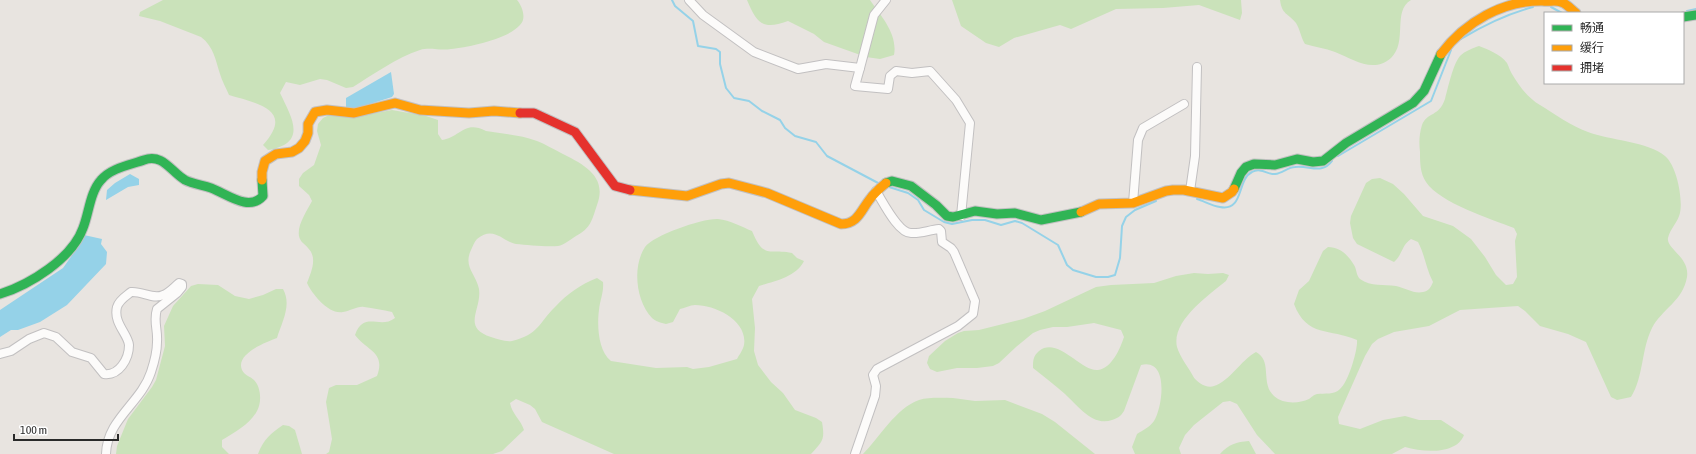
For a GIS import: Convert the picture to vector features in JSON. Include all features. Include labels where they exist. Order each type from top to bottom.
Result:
[{"type":"street","points":[[689,0],[703,16],[754,52],[798,69],[826,64],[860,68]]},
{"type":"street","points":[[886,0],[874,15],[855,86],[888,89],[890,76],[896,71],[912,73],[930,71],[956,100],[970,123],[961,216]]},
{"type":"street","points":[[0,294],[6,293],[32,279],[58,262],[66,254],[81,234],[97,187],[101,180],[108,175],[138,162],[155,157],[160,159],[184,180],[213,188],[239,201],[255,202],[263,196],[262,172],[265,161],[276,154],[292,152],[299,148],[305,141],[308,133],[308,124],[312,116],[315,112],[320,110],[354,113],[394,102],[420,110],[468,113],[494,111],[534,113],[575,132],[581,137],[608,177],[615,186],[620,188],[659,194],[687,196],[721,184],[729,183],[767,193],[797,204],[841,224],[847,224],[858,218],[870,198],[887,182],[900,182],[911,186],[947,216],[961,216],[975,211],[997,214],[1015,213],[1041,220],[1084,211],[1099,204],[1133,203],[1166,191],[1173,190],[1190,191],[1223,198],[1232,192],[1246,166],[1254,164],[1274,164],[1297,159],[1313,162],[1323,161],[1346,143],[1413,103],[1424,91],[1439,56],[1448,44],[1467,26],[1501,8],[1528,1],[1562,2],[1575,12]]},
{"type":"street","points":[[1190,191],[1195,156],[1197,67]]},
{"type":"street","points":[[1133,203],[1138,140],[1143,128],[1184,104]]},
{"type":"street","points":[[855,454],[875,396],[876,386],[872,375],[877,369],[958,326],[973,314],[975,301],[954,252],[942,242],[940,231],[938,229],[911,233],[905,232],[899,226],[877,190]]},
{"type":"street","points":[[0,354],[11,351],[30,339],[44,333],[56,337],[72,352],[90,358],[104,374],[110,375],[117,372],[121,366],[127,354],[129,344],[116,314],[119,302],[132,292],[145,293],[156,297],[164,295],[179,283],[182,284],[182,287],[177,293],[157,308],[154,323],[157,342],[151,373],[138,394],[114,426],[109,436],[106,454]]},
{"type":"green space","points":[[163,0],[517,0],[521,5],[523,19],[520,25],[514,30],[488,42],[459,48],[428,49],[411,53],[353,87],[346,88],[327,80],[320,79],[300,85],[286,82],[280,93],[292,120],[294,128],[293,135],[288,142],[280,147],[268,150],[263,145],[272,133],[275,123],[274,115],[260,105],[229,95],[221,77],[214,54],[209,45],[201,37],[160,21],[139,16],[140,12]]},
{"type":"green space","points":[[747,0],[870,0],[888,26],[895,47],[894,55],[880,59],[866,57],[824,42],[814,34],[788,21],[779,24],[767,25],[758,20],[754,15]]},
{"type":"green space","points":[[952,0],[1241,0],[1242,13],[1240,20],[1199,5],[1163,8],[1116,9],[1071,29],[1060,25],[1014,38],[999,47],[986,43],[961,26]]},
{"type":"green space","points":[[1280,0],[1411,0],[1405,5],[1402,11],[1399,44],[1396,51],[1391,58],[1384,63],[1370,65],[1363,64],[1331,51],[1305,44],[1296,23],[1282,9]]},
{"type":"green space","points":[[1479,46],[1501,57],[1507,63],[1511,73],[1524,91],[1536,102],[1557,116],[1575,127],[1588,132],[1649,147],[1665,156],[1673,167],[1680,191],[1681,207],[1679,216],[1669,235],[1668,242],[1685,264],[1687,277],[1685,285],[1677,299],[1656,321],[1648,336],[1638,380],[1631,397],[1617,400],[1611,397],[1586,342],[1568,334],[1540,326],[1518,306],[1460,310],[1429,326],[1394,332],[1378,339],[1372,344],[1365,356],[1338,417],[1339,424],[1360,429],[1383,420],[1405,416],[1419,420],[1441,420],[1464,435],[1455,446],[1448,449],[1431,451],[1405,447],[1392,454],[1275,454],[1257,435],[1237,404],[1230,401],[1223,402],[1194,425],[1185,435],[1179,448],[1181,454],[1135,454],[1132,447],[1137,434],[1154,421],[1160,405],[1160,376],[1156,369],[1150,365],[1141,365],[1124,411],[1117,418],[1105,421],[1092,418],[1086,414],[1033,368],[1034,357],[1039,351],[1046,348],[1054,348],[1062,351],[1091,369],[1098,370],[1107,366],[1118,352],[1124,337],[1121,330],[1094,323],[1067,327],[1053,327],[1040,330],[1033,333],[999,363],[993,366],[957,368],[937,372],[930,369],[927,363],[929,356],[945,341],[958,333],[979,330],[1023,319],[1045,311],[1096,287],[1154,283],[1176,276],[1194,273],[1223,273],[1229,275],[1226,281],[1201,301],[1185,318],[1177,337],[1178,351],[1194,378],[1208,387],[1214,386],[1225,380],[1245,360],[1256,352],[1264,361],[1270,391],[1274,396],[1282,401],[1300,402],[1317,394],[1338,391],[1343,386],[1352,366],[1357,340],[1313,327],[1299,315],[1294,304],[1299,290],[1309,281],[1323,251],[1328,247],[1332,247],[1343,252],[1354,265],[1360,279],[1364,282],[1378,285],[1396,286],[1413,292],[1420,292],[1428,290],[1433,282],[1418,242],[1411,239],[1394,262],[1357,244],[1353,238],[1350,223],[1351,216],[1366,183],[1372,179],[1380,178],[1393,184],[1423,216],[1453,226],[1471,239],[1485,257],[1496,275],[1506,285],[1513,284],[1517,277],[1515,241],[1517,234],[1514,228],[1467,210],[1442,197],[1426,182],[1421,167],[1419,142],[1422,125],[1427,118],[1440,109],[1445,99],[1457,60],[1467,51]]},
{"type":"green space","points":[[392,110],[426,116],[438,120],[438,134],[442,140],[454,136],[467,128],[473,127],[486,131],[525,137],[537,141],[585,167],[596,179],[599,186],[600,195],[588,227],[563,244],[558,246],[548,246],[516,244],[493,234],[483,235],[475,241],[468,261],[479,289],[475,323],[477,328],[482,333],[491,337],[512,341],[528,335],[537,328],[564,298],[580,286],[597,278],[603,282],[598,316],[599,337],[603,351],[611,361],[656,368],[687,367],[693,369],[709,367],[737,359],[744,345],[744,336],[741,329],[736,322],[721,311],[703,306],[693,305],[680,309],[673,322],[666,324],[653,319],[642,303],[638,284],[638,264],[645,247],[658,237],[679,228],[702,221],[718,219],[731,222],[752,231],[760,246],[768,251],[792,253],[797,258],[804,261],[796,271],[790,275],[759,286],[752,299],[755,328],[754,351],[758,365],[771,382],[783,393],[795,410],[816,418],[822,422],[823,437],[818,446],[811,454],[614,454],[542,422],[535,409],[530,405],[516,399],[510,403],[524,430],[502,451],[493,454],[326,454],[329,452],[332,439],[326,402],[329,388],[336,385],[357,385],[377,376],[379,368],[379,362],[374,352],[355,335],[363,323],[384,322],[395,318],[392,312],[364,307],[338,312],[327,307],[313,293],[307,283],[313,265],[313,256],[300,240],[299,236],[299,227],[312,201],[309,195],[299,186],[299,179],[303,173],[314,165],[321,145],[317,131],[318,124],[323,118],[329,115],[371,114]]},
{"type":"green space","points":[[198,284],[218,285],[235,296],[249,299],[276,289],[283,289],[286,295],[287,301],[285,314],[277,338],[266,342],[247,354],[241,364],[243,372],[254,380],[258,387],[260,399],[259,407],[254,416],[246,424],[222,440],[222,447],[229,454],[116,454],[117,446],[128,419],[156,380],[165,346],[164,326],[173,306],[191,286]]},
{"type":"green space","points":[[927,398],[953,398],[975,401],[1005,400],[1042,414],[1055,422],[1095,454],[863,454],[895,416],[911,404]]},
{"type":"green space","points":[[283,425],[289,426],[295,430],[302,454],[258,454],[268,437]]},
{"type":"green space","points":[[1249,441],[1256,454],[1220,454],[1233,444]]},
{"type":"water","points":[[391,72],[394,94],[392,97],[354,109],[346,107],[346,98]]},
{"type":"water","points":[[130,174],[139,179],[139,185],[128,187],[106,200],[107,190]]},
{"type":"water","points":[[84,235],[102,239],[101,244],[107,252],[106,264],[67,305],[40,322],[18,330],[11,330],[0,337],[0,310],[63,268],[80,244]]},
{"type":"waterway","points":[[672,0],[675,6],[693,21],[698,46],[716,49],[720,52],[720,64],[726,88],[734,98],[749,101],[762,111],[780,120],[785,128],[795,136],[816,142],[827,156],[880,184]]},
{"type":"waterway","points":[[1461,39],[1496,20],[1533,7]]},
{"type":"waterway","points":[[1551,7],[1560,12]]},
{"type":"waterway","points":[[1687,11],[1696,9]]},
{"type":"waterway","points":[[1338,156],[1431,101],[1451,50]]},
{"type":"waterway","points":[[1197,199],[1211,205],[1228,207],[1233,205],[1237,200],[1244,181],[1252,172],[1258,170],[1275,174],[1292,167],[1320,169],[1324,168],[1332,161]]},
{"type":"waterway","points":[[889,187],[908,193],[918,200],[924,210],[944,222],[952,224],[972,220],[985,220],[1001,225],[1015,221],[1022,223],[1058,245],[1067,265],[1073,270],[1096,277],[1108,277],[1115,275],[1120,258],[1122,226],[1126,217],[1135,210],[1156,201]]},
{"type":"traffic: fast","points":[[1684,17],[1696,15]]},
{"type":"traffic: fast","points":[[1234,189],[1241,173],[1246,167],[1254,164],[1275,165],[1297,159],[1313,162],[1323,161],[1346,143],[1413,103],[1424,91],[1441,54]]},
{"type":"traffic: fast","points":[[0,294],[24,284],[60,260],[77,239],[83,228],[94,190],[97,185],[105,176],[115,170],[144,160],[156,159],[162,161],[180,177],[191,183],[211,188],[245,202],[251,202],[263,196],[262,180]]},
{"type":"traffic: fast","points":[[886,183],[892,181],[911,186],[936,205],[947,216],[953,217],[975,211],[997,214],[1015,213],[1041,220],[1081,212]]},
{"type":"traffic: slow","points":[[1441,54],[1461,32],[1473,23],[1486,15],[1514,4],[1559,1],[1575,12]]},
{"type":"traffic: slow","points":[[262,180],[262,172],[265,161],[276,154],[292,152],[299,148],[305,141],[308,133],[308,124],[315,112],[327,110],[354,113],[395,103],[420,110],[469,113],[494,111],[520,113]]},
{"type":"traffic: slow","points":[[630,190],[687,196],[721,184],[729,183],[767,193],[841,224],[851,222],[855,219],[873,195],[886,183]]},
{"type":"traffic: slow","points":[[1081,212],[1099,204],[1133,203],[1166,191],[1184,190],[1223,198],[1234,189]]},
{"type":"traffic: jam","points":[[520,113],[534,113],[575,132],[615,186],[630,190]]}]
